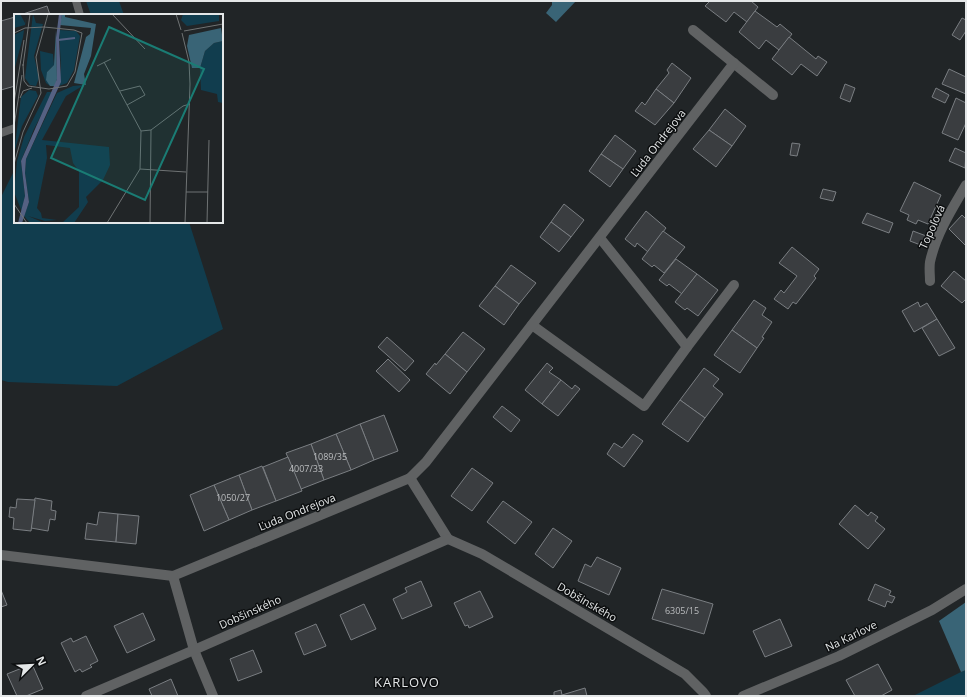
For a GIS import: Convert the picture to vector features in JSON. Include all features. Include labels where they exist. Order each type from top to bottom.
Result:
[{"type":"street","points":[[693,30],[773,94]]},
{"type":"street","name":"Ľuda Ondrejova","points":[[1,555],[173,576],[410,478],[426,462],[734,63]]},
{"type":"street","name":"Topoľová","points":[[930,281],[930,263],[934,247],[944,224],[966,185]]},
{"type":"street","points":[[600,238],[687,348]]},
{"type":"street","points":[[532,326],[644,406],[734,285]]},
{"type":"street","points":[[410,478],[448,539]]},
{"type":"street","name":"Dobšinského","points":[[86,696],[448,539],[482,554],[685,674],[706,696]]},
{"type":"street","points":[[173,576],[194,650],[213,696]]},
{"type":"street","name":"Na Karlove","points":[[743,696],[839,656],[932,610],[966,589]]},
{"type":"lane","points":[[76,1],[80,14]]},
{"type":"lane","points":[[1,133],[14,128]]},
{"type":"shaded area","points":[[86,1],[119,1],[124,14],[91,14]]},
{"type":"shaded area","points":[[552,1],[576,1],[556,22],[546,13],[552,5]]},
{"type":"shaded area","points":[[14,171],[14,223],[189,223],[223,329],[117,386],[8,382],[1,380],[1,197]]},
{"type":"shaded area","points":[[966,602],[966,670],[961,672],[939,621]]},
{"type":"shaded area","points":[[966,670],[966,696],[913,696],[961,672]]},
{"type":"building","points":[[710,1],[751,1],[758,7],[747,22],[734,12],[726,22],[705,6]]},
{"type":"building","points":[[47,6],[50,14],[23,14]]},
{"type":"building","points":[[755,11],[777,27],[780,24],[792,34],[779,50],[766,40],[759,49],[739,32]]},
{"type":"building","points":[[14,17],[14,86],[1,90],[1,21]]},
{"type":"building","points":[[962,18],[966,20],[966,31],[960,40],[952,35]]},
{"type":"building","points":[[789,37],[816,59],[818,56],[827,62],[817,76],[801,64],[792,75],[772,59]]},
{"type":"building","points":[[672,63],[691,78],[674,103],[656,89],[669,73],[667,70]]},
{"type":"building","points":[[949,69],[966,77],[966,94],[942,84]]},
{"type":"building","points":[[845,84],[855,88],[850,102],[840,98]]},
{"type":"building","points":[[936,88],[949,95],[945,103],[932,97]]},
{"type":"building","points":[[656,89],[674,103],[655,125],[635,111],[642,102],[645,105]]},
{"type":"building","points":[[956,98],[966,103],[966,123],[958,140],[942,133]]},
{"type":"building","points":[[725,109],[746,126],[732,146],[709,130]]},
{"type":"building","points":[[709,130],[732,146],[716,167],[693,149]]},
{"type":"building","points":[[615,135],[636,151],[623,169],[601,154]]},
{"type":"building","points":[[792,143],[800,144],[797,156],[790,155]]},
{"type":"building","points":[[955,148],[966,153],[965,168],[949,161]]},
{"type":"building","points":[[601,154],[623,169],[610,187],[589,171]]},
{"type":"building","points":[[914,182],[941,195],[928,224],[918,220],[916,224],[907,220],[909,215],[900,211]]},
{"type":"building","points":[[823,189],[836,192],[833,201],[820,198]]},
{"type":"building","points":[[564,204],[584,220],[571,237],[551,222]]},
{"type":"building","points":[[646,211],[666,228],[648,252],[637,243],[635,247],[625,239]]},
{"type":"building","points":[[867,213],[893,223],[889,233],[862,223]]},
{"type":"building","points":[[962,215],[966,219],[966,246],[949,229]]},
{"type":"building","points":[[551,222],[571,237],[559,252],[540,237]]},
{"type":"building","points":[[663,231],[685,247],[664,273],[654,265],[652,267],[642,259]]},
{"type":"building","points":[[913,231],[929,237],[926,247],[910,241]]},
{"type":"building","points":[[792,247],[819,269],[814,276],[816,278],[796,304],[793,302],[788,309],[774,299],[781,290],[784,293],[797,276],[779,263]]},
{"type":"building","points":[[676,259],[697,274],[682,294],[669,284],[667,286],[659,280]]},
{"type":"building","points":[[511,265],[536,283],[519,304],[495,286]]},
{"type":"building","points":[[954,271],[966,281],[966,299],[962,303],[941,286]]},
{"type":"building","points":[[697,274],[718,290],[698,316],[687,308],[685,310],[675,302]]},
{"type":"building","points":[[495,286],[519,304],[504,325],[479,306]]},
{"type":"building","points":[[754,300],[766,308],[762,315],[772,322],[757,348],[732,330]]},
{"type":"building","points":[[918,302],[920,307],[927,303],[937,319],[914,332],[902,311]]},
{"type":"building","points":[[937,319],[955,348],[939,356],[922,328]]},
{"type":"building","points":[[732,330],[757,348],[740,373],[714,355]]},
{"type":"building","points":[[463,332],[485,349],[467,372],[445,354]]},
{"type":"building","points":[[387,337],[414,361],[405,371],[378,347]]},
{"type":"building","points":[[445,354],[467,372],[450,394],[426,374]]},
{"type":"building","points":[[388,359],[410,380],[399,392],[376,371]]},
{"type":"building","points":[[547,363],[553,368],[549,372],[561,380],[542,404],[525,390]]},
{"type":"building","points":[[704,368],[719,379],[713,386],[723,394],[705,418],[680,400]]},
{"type":"building","points":[[561,380],[572,389],[575,385],[580,389],[558,416],[542,404]]},
{"type":"building","points":[[680,400],[705,418],[688,442],[662,424]]},
{"type":"building","points":[[502,406],[520,420],[511,432],[493,417]]},
{"type":"building","points":[[384,415],[398,451],[374,460],[360,424]]},
{"type":"building","points":[[360,424],[374,460],[351,470],[336,434]]},
{"type":"building","points":[[336,434],[351,470],[324,480],[311,444]]},
{"type":"building","points":[[633,434],[643,441],[624,467],[607,454],[614,443],[622,448]]},
{"type":"building","points":[[311,444],[324,480],[301,489],[286,453]]},
{"type":"building","points":[[288,457],[302,491],[276,501],[263,467]]},
{"type":"building","points":[[262,466],[276,501],[252,510],[239,475]]},
{"type":"building","points":[[472,468],[493,483],[472,511],[451,496]]},
{"type":"building","points":[[239,475],[252,510],[229,520],[214,485]]},
{"type":"building","points":[[214,485],[229,520],[204,531],[190,495]]},
{"type":"building","points":[[35,498],[52,501],[51,510],[56,511],[55,520],[50,519],[48,531],[31,528]]},
{"type":"building","points":[[17,499],[35,500],[31,531],[13,529],[14,518],[9,517],[10,507],[16,508]]},
{"type":"building","points":[[503,501],[532,522],[515,544],[487,522]]},
{"type":"building","points":[[855,505],[868,516],[871,512],[878,517],[875,521],[885,529],[868,549],[839,524]]},
{"type":"building","points":[[99,512],[118,514],[116,542],[85,539],[87,523],[97,525]]},
{"type":"building","points":[[118,514],[139,516],[136,544],[116,542]]},
{"type":"building","points":[[553,528],[572,541],[553,568],[535,554]]},
{"type":"building","points":[[597,557],[621,568],[609,595],[578,581],[585,564],[591,567]]},
{"type":"building","points":[[421,581],[432,606],[402,619],[393,599],[407,592],[405,588]]},
{"type":"building","points":[[875,584],[891,591],[889,595],[895,597],[892,603],[887,601],[885,607],[868,600]]},
{"type":"building","points":[[662,589],[713,604],[704,634],[652,619]]},
{"type":"building","points":[[1,590],[7,605],[1,607]]},
{"type":"building","points":[[480,591],[493,617],[469,628],[468,625],[465,626],[454,603]]},
{"type":"building","points":[[364,604],[376,629],[351,640],[340,615]]},
{"type":"building","points":[[143,613],[155,640],[127,653],[114,626]]},
{"type":"building","points":[[780,619],[792,646],[765,657],[753,631]]},
{"type":"building","points":[[316,624],[326,646],[304,655],[295,633]]},
{"type":"building","points":[[86,636],[98,661],[90,665],[92,667],[82,672],[80,669],[75,672],[61,643],[71,638],[73,642]]},
{"type":"building","points":[[253,650],[262,672],[238,681],[230,659]]},
{"type":"building","points":[[32,664],[43,689],[26,696],[17,696],[7,674]]},
{"type":"building","points":[[878,664],[892,690],[881,696],[855,696],[846,680]]},
{"type":"building","points":[[171,679],[178,696],[152,696],[149,689]]},
{"type":"building","points":[[585,688],[587,696],[554,696],[554,692],[561,690],[562,695]]},
{"type":"district","name":"KARLOVO","points":[[407,682]]}]
